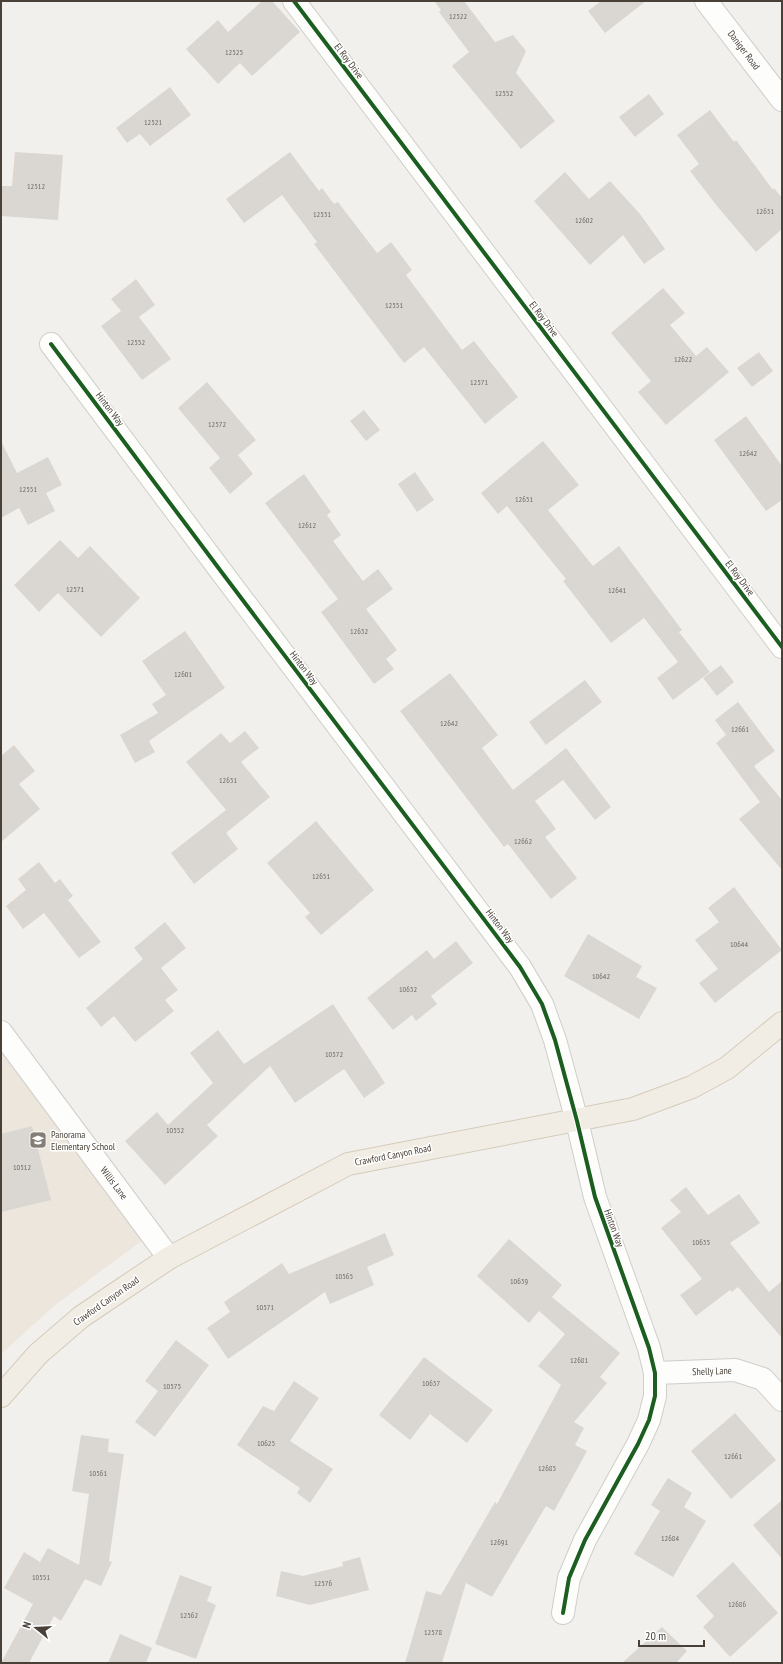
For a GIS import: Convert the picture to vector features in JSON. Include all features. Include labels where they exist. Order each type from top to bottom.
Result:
[{"type":"main road","name":"Crawford Canyon Road","points":[[1,1396],[38,1354],[81,1318],[169,1258],[348,1164],[633,1109],[692,1087],[728,1068],[782,1023]]},
{"type":"street","name":"El Roy Drive","points":[[294,1],[782,647]]},
{"type":"street","name":"Daniger Road","points":[[706,1],[782,100]]},
{"type":"street","name":"Hinton Way","points":[[51,344],[520,967],[542,1004],[555,1040],[577,1121],[595,1197],[649,1348],[655,1373],[655,1396],[649,1420],[638,1444],[585,1540],[569,1578],[563,1613]]},
{"type":"street","name":"Willis Lane","points":[[1,1032],[169,1258]]},
{"type":"street","name":"Shelly Lane","points":[[655,1373],[735,1370],[763,1379],[782,1400]]},
{"type":"shaded area","name":"Panorama Elementary School","points":[[1,1043],[147,1237],[55,1305],[1,1354]]},
{"type":"building","points":[[262,1],[272,1],[300,32],[252,76],[240,63],[218,84],[186,49],[218,20],[228,32]]},
{"type":"building","points":[[434,1],[464,1],[495,42],[513,35],[526,51],[516,73],[555,121],[521,149],[452,66],[469,52],[439,12],[441,10]]},
{"type":"building","points":[[601,1],[646,1],[605,33],[588,11]]},
{"type":"building","points":[[170,87],[191,115],[150,146],[140,134],[127,143],[116,128]]},
{"type":"building","points":[[649,94],[664,114],[635,137],[619,117]]},
{"type":"building","points":[[710,110],[734,142],[736,140],[773,190],[774,188],[782,198],[782,229],[756,252],[690,171],[699,164],[677,135]]},
{"type":"building","points":[[15,152],[63,155],[58,220],[1,216],[1,186],[12,186]]},
{"type":"building","points":[[290,152],[319,191],[322,188],[334,204],[338,202],[377,253],[391,242],[412,270],[406,275],[462,350],[474,341],[518,397],[485,424],[424,347],[404,363],[314,244],[317,242],[282,195],[244,223],[226,199]]},
{"type":"building","points":[[565,172],[589,199],[610,181],[640,214],[665,249],[644,264],[623,235],[590,265],[534,201]]},
{"type":"building","points":[[136,279],[155,305],[139,317],[171,359],[142,380],[101,326],[121,311],[111,299]]},
{"type":"building","points":[[663,288],[685,313],[670,325],[696,356],[707,347],[729,372],[666,425],[638,392],[651,381],[611,333]]},
{"type":"building","points":[[759,352],[773,371],[752,387],[737,368]]},
{"type":"building","points":[[207,382],[256,440],[238,455],[253,474],[230,494],[209,468],[220,458],[178,408]]},
{"type":"building","points":[[364,410],[380,430],[366,441],[350,421]]},
{"type":"building","points":[[746,416],[782,466],[782,500],[766,511],[714,440]]},
{"type":"building","points":[[1,441],[17,473],[48,457],[62,485],[46,493],[55,511],[28,525],[19,508],[1,518]]},
{"type":"building","points":[[543,441],[579,485],[548,510],[593,566],[619,546],[682,630],[679,632],[710,672],[673,700],[657,678],[678,662],[644,618],[611,643],[563,581],[566,579],[507,506],[498,514],[481,493]]},
{"type":"building","points":[[415,472],[434,500],[417,512],[398,484]]},
{"type":"building","points":[[304,474],[331,512],[327,515],[341,535],[333,541],[363,581],[378,569],[393,589],[366,609],[397,650],[386,659],[394,669],[374,684],[321,612],[338,599],[265,503]]},
{"type":"building","points":[[60,540],[78,558],[90,546],[140,598],[101,637],[58,593],[39,612],[14,585]]},
{"type":"building","points":[[185,631],[225,688],[149,741],[155,752],[135,763],[120,735],[158,713],[152,704],[166,695],[142,661]]},
{"type":"building","points":[[721,665],[734,682],[717,696],[703,678]]},
{"type":"building","points":[[450,673],[498,735],[482,748],[513,790],[566,748],[611,807],[595,820],[563,780],[535,801],[556,829],[545,837],[577,878],[551,899],[508,844],[504,847],[400,711]]},
{"type":"building","points":[[585,680],[602,702],[546,745],[529,722]]},
{"type":"building","points":[[738,702],[775,751],[754,766],[782,800],[782,870],[739,819],[760,802],[716,743],[726,735],[715,720]]},
{"type":"building","points":[[245,731],[259,748],[241,762],[270,797],[226,833],[238,849],[194,884],[171,853],[226,810],[186,762],[221,733],[230,743]]},
{"type":"building","points":[[14,745],[35,771],[19,784],[40,809],[1,842],[1,756]]},
{"type":"building","points":[[316,821],[374,890],[321,935],[305,917],[310,913],[267,863]]},
{"type":"building","points":[[39,862],[55,883],[60,879],[73,896],[68,900],[101,942],[79,958],[44,913],[23,929],[6,906],[26,890],[18,879]]},
{"type":"building","points":[[734,887],[782,950],[715,1003],[699,983],[718,969],[695,940],[719,922],[708,908]]},
{"type":"building","points":[[165,922],[186,948],[161,968],[178,990],[165,1000],[174,1011],[135,1042],[114,1016],[101,1027],[86,1008],[143,959],[134,948]]},
{"type":"building","points":[[588,934],[642,966],[636,977],[657,988],[639,1019],[564,976]]},
{"type":"building","points":[[456,941],[473,963],[431,996],[437,1004],[416,1021],[412,1015],[393,1030],[367,998],[427,950],[434,959]]},
{"type":"building","points":[[333,1004],[385,1083],[364,1098],[344,1069],[295,1103],[270,1066],[207,1125],[218,1136],[165,1185],[125,1141],[157,1112],[168,1125],[213,1083],[190,1053],[218,1030],[244,1064]]},
{"type":"building","points":[[32,1126],[51,1200],[1,1212],[1,1134]]},
{"type":"building","points":[[686,1187],[708,1215],[739,1194],[760,1223],[730,1243],[769,1292],[782,1281],[782,1338],[738,1287],[732,1292],[730,1290],[696,1316],[680,1295],[702,1279],[661,1228],[681,1212],[670,1200]]},
{"type":"building","points":[[385,1233],[394,1255],[367,1267],[374,1285],[330,1304],[325,1292],[228,1359],[207,1328],[230,1312],[224,1302],[282,1263],[289,1274]]},
{"type":"building","points":[[509,1239],[562,1285],[552,1297],[620,1353],[600,1377],[607,1383],[574,1422],[584,1428],[575,1445],[587,1451],[554,1511],[546,1506],[492,1597],[466,1583],[442,1663],[405,1663],[426,1591],[441,1595],[495,1502],[497,1504],[561,1385],[538,1366],[565,1334],[539,1311],[529,1323],[477,1276]]},
{"type":"building","points":[[176,1340],[209,1365],[155,1437],[135,1422],[158,1391],[145,1381]]},
{"type":"building","points":[[424,1357],[493,1410],[467,1443],[430,1414],[410,1440],[379,1415]]},
{"type":"building","points":[[294,1381],[319,1398],[290,1441],[333,1469],[310,1503],[297,1493],[300,1488],[237,1445],[263,1406],[274,1411]]},
{"type":"building","points":[[735,1413],[776,1460],[731,1499],[691,1451]]},
{"type":"building","points":[[81,1435],[109,1439],[108,1452],[124,1454],[109,1561],[112,1562],[101,1586],[85,1579],[61,1621],[54,1616],[29,1663],[1,1663],[33,1604],[4,1588],[24,1552],[40,1562],[48,1548],[79,1565],[89,1494],[72,1491]]},
{"type":"building","points":[[668,1478],[692,1493],[684,1507],[706,1521],[673,1577],[634,1554],[660,1511],[651,1505]]},
{"type":"building","points":[[782,1500],[782,1559],[753,1525]]},
{"type":"building","points":[[360,1557],[369,1590],[310,1605],[276,1596],[281,1571],[303,1576],[343,1566],[342,1562]]},
{"type":"building","points":[[733,1562],[778,1613],[730,1657],[703,1627],[714,1616],[696,1596]]},
{"type":"building","points":[[180,1575],[212,1587],[207,1601],[216,1605],[196,1659],[155,1644]]},
{"type":"building","points":[[662,1627],[687,1651],[676,1663],[622,1663]]},
{"type":"building","points":[[120,1634],[152,1648],[146,1663],[108,1663]]},
{"type":"cycle path","points":[[294,1],[782,647]]},
{"type":"cycle path","points":[[51,344],[520,967],[542,1004],[555,1040],[577,1121],[595,1197],[649,1348],[655,1373],[655,1396],[649,1420],[638,1444],[585,1540],[569,1578],[563,1613]]},
{"type":"place","name":"Panorama Elementary School","points":[[38,1140]]}]
